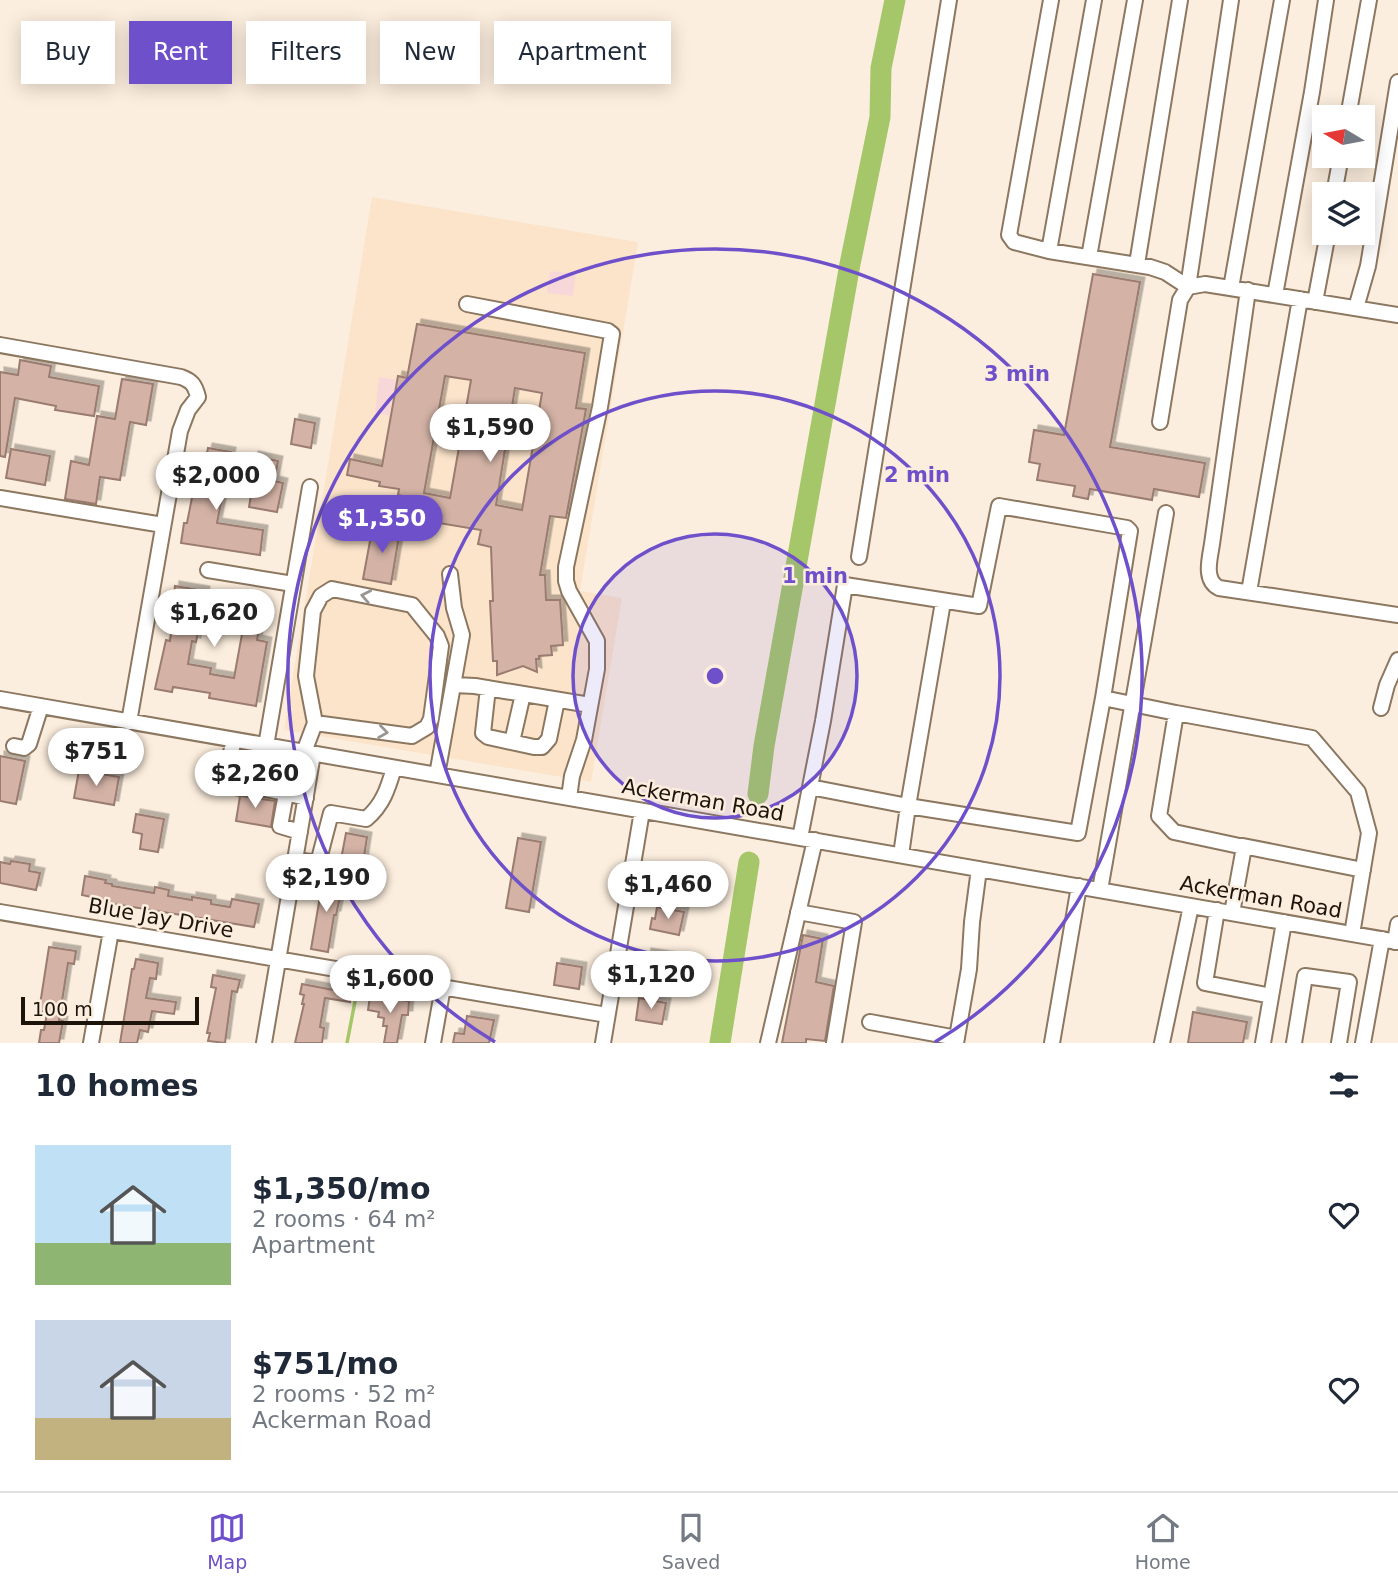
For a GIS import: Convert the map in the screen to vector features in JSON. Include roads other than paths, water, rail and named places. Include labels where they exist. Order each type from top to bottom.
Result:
[{"type":"street","points":[[859,557],[948,0]]},
{"type":"street","points":[[1051,0],[1009,235],[1014,242],[1049,251],[1137,264],[1165,272],[1188,288],[1205,284],[1398,315]]},
{"type":"street","points":[[1049,251],[1094,0]]},
{"type":"street","points":[[1089,257],[1135,0]]},
{"type":"street","points":[[1137,264],[1180,0]]},
{"type":"street","points":[[1160,422],[1180,300],[1188,288],[1231,0]]},
{"type":"street","points":[[1231,288],[1282,0]]},
{"type":"street","points":[[1275,295],[1326,0]]},
{"type":"street","points":[[1350,105],[1369,0]]},
{"type":"street","points":[[1356,308],[1368,266],[1398,82]]},
{"type":"street","points":[[1315,302],[1326,245]]},
{"type":"street","points":[[1248,290],[1209,577],[1213,585],[1219,587],[1398,615]]},
{"type":"street","points":[[1250,592],[1300,299]]},
{"type":"street","points":[[467,304],[608,331],[612,334],[600,407],[566,567],[569,591],[597,641],[597,669],[584,740],[572,776],[569,798]]},
{"type":"street","points":[[0,345],[181,377],[191,381],[198,397],[182,424],[129,722]]},
{"type":"street","points":[[266,746],[310,487]]},
{"type":"street","points":[[0,498],[163,525]]},
{"type":"street","points":[[800,838],[845,585],[979,606],[999,506],[1128,528],[1130,531],[1078,833],[908,806],[810,787]]},
{"type":"street","points":[[1100,890],[1166,513]]},
{"type":"street","points":[[208,570],[293,584]]},
{"type":"street","points":[[437,775],[462,635],[454,608],[450,574]]},
{"type":"street","points":[[264,1043],[306,798],[309,753],[315,723],[306,676],[313,611],[321,596],[332,589],[412,605],[437,636],[441,646],[431,719],[427,727],[412,736],[315,723]]},
{"type":"street","points":[[901,855],[943,602]]},
{"type":"street","points":[[1381,708],[1398,660]]},
{"type":"street","points":[[454,685],[590,705]]},
{"type":"street","points":[[488,688],[483,733],[488,737],[512,742],[542,747],[549,739],[557,700]]},
{"type":"street","points":[[512,742],[523,694]]},
{"type":"street","points":[[1102,698],[1312,738],[1358,792],[1369,833],[1352,934]]},
{"type":"street","name":"Ackerman Road","points":[[0,699],[1391,941]]},
{"type":"street","points":[[14,746],[24,748],[29,744],[41,706]]},
{"type":"street","points":[[1176,713],[1159,816],[1174,832],[1363,870]]},
{"type":"street","points":[[234,740],[225,781],[306,798]]},
{"type":"street","points":[[286,749],[280,826],[300,832]]},
{"type":"street","points":[[295,860],[318,863],[331,813],[366,819],[375,812],[386,794],[394,768]]},
{"type":"street","points":[[603,1043],[642,811]]},
{"type":"street","points":[[768,1043],[815,840]]},
{"type":"street","points":[[1243,846],[1205,983],[1271,996]]},
{"type":"street","points":[[870,1023],[956,1040],[969,969],[979,869]]},
{"type":"street","points":[[1052,1043],[1079,887]]},
{"type":"street","points":[[1162,1043],[1191,906]]},
{"type":"street","name":"Blue Jay Drive","points":[[0,912],[607,1015]]},
{"type":"street","points":[[798,912],[854,922],[834,1043]]},
{"type":"street","points":[[1263,1043],[1284,922]]},
{"type":"street","points":[[1363,1043],[1398,924]]},
{"type":"street","points":[[91,1043],[111,931]]},
{"type":"street","points":[[1294,1043],[1305,976],[1349,982],[1339,1043]]},
{"type":"street","points":[[433,1043],[443,987]]},
{"type":"waterway","points":[[758,794],[764,746],[850,264],[880,117],[881,68],[895,0]]},
{"type":"waterway","points":[[720,1043],[749,862]]},
{"type":"waterway","points":[[347,1043],[357,991]]}]
